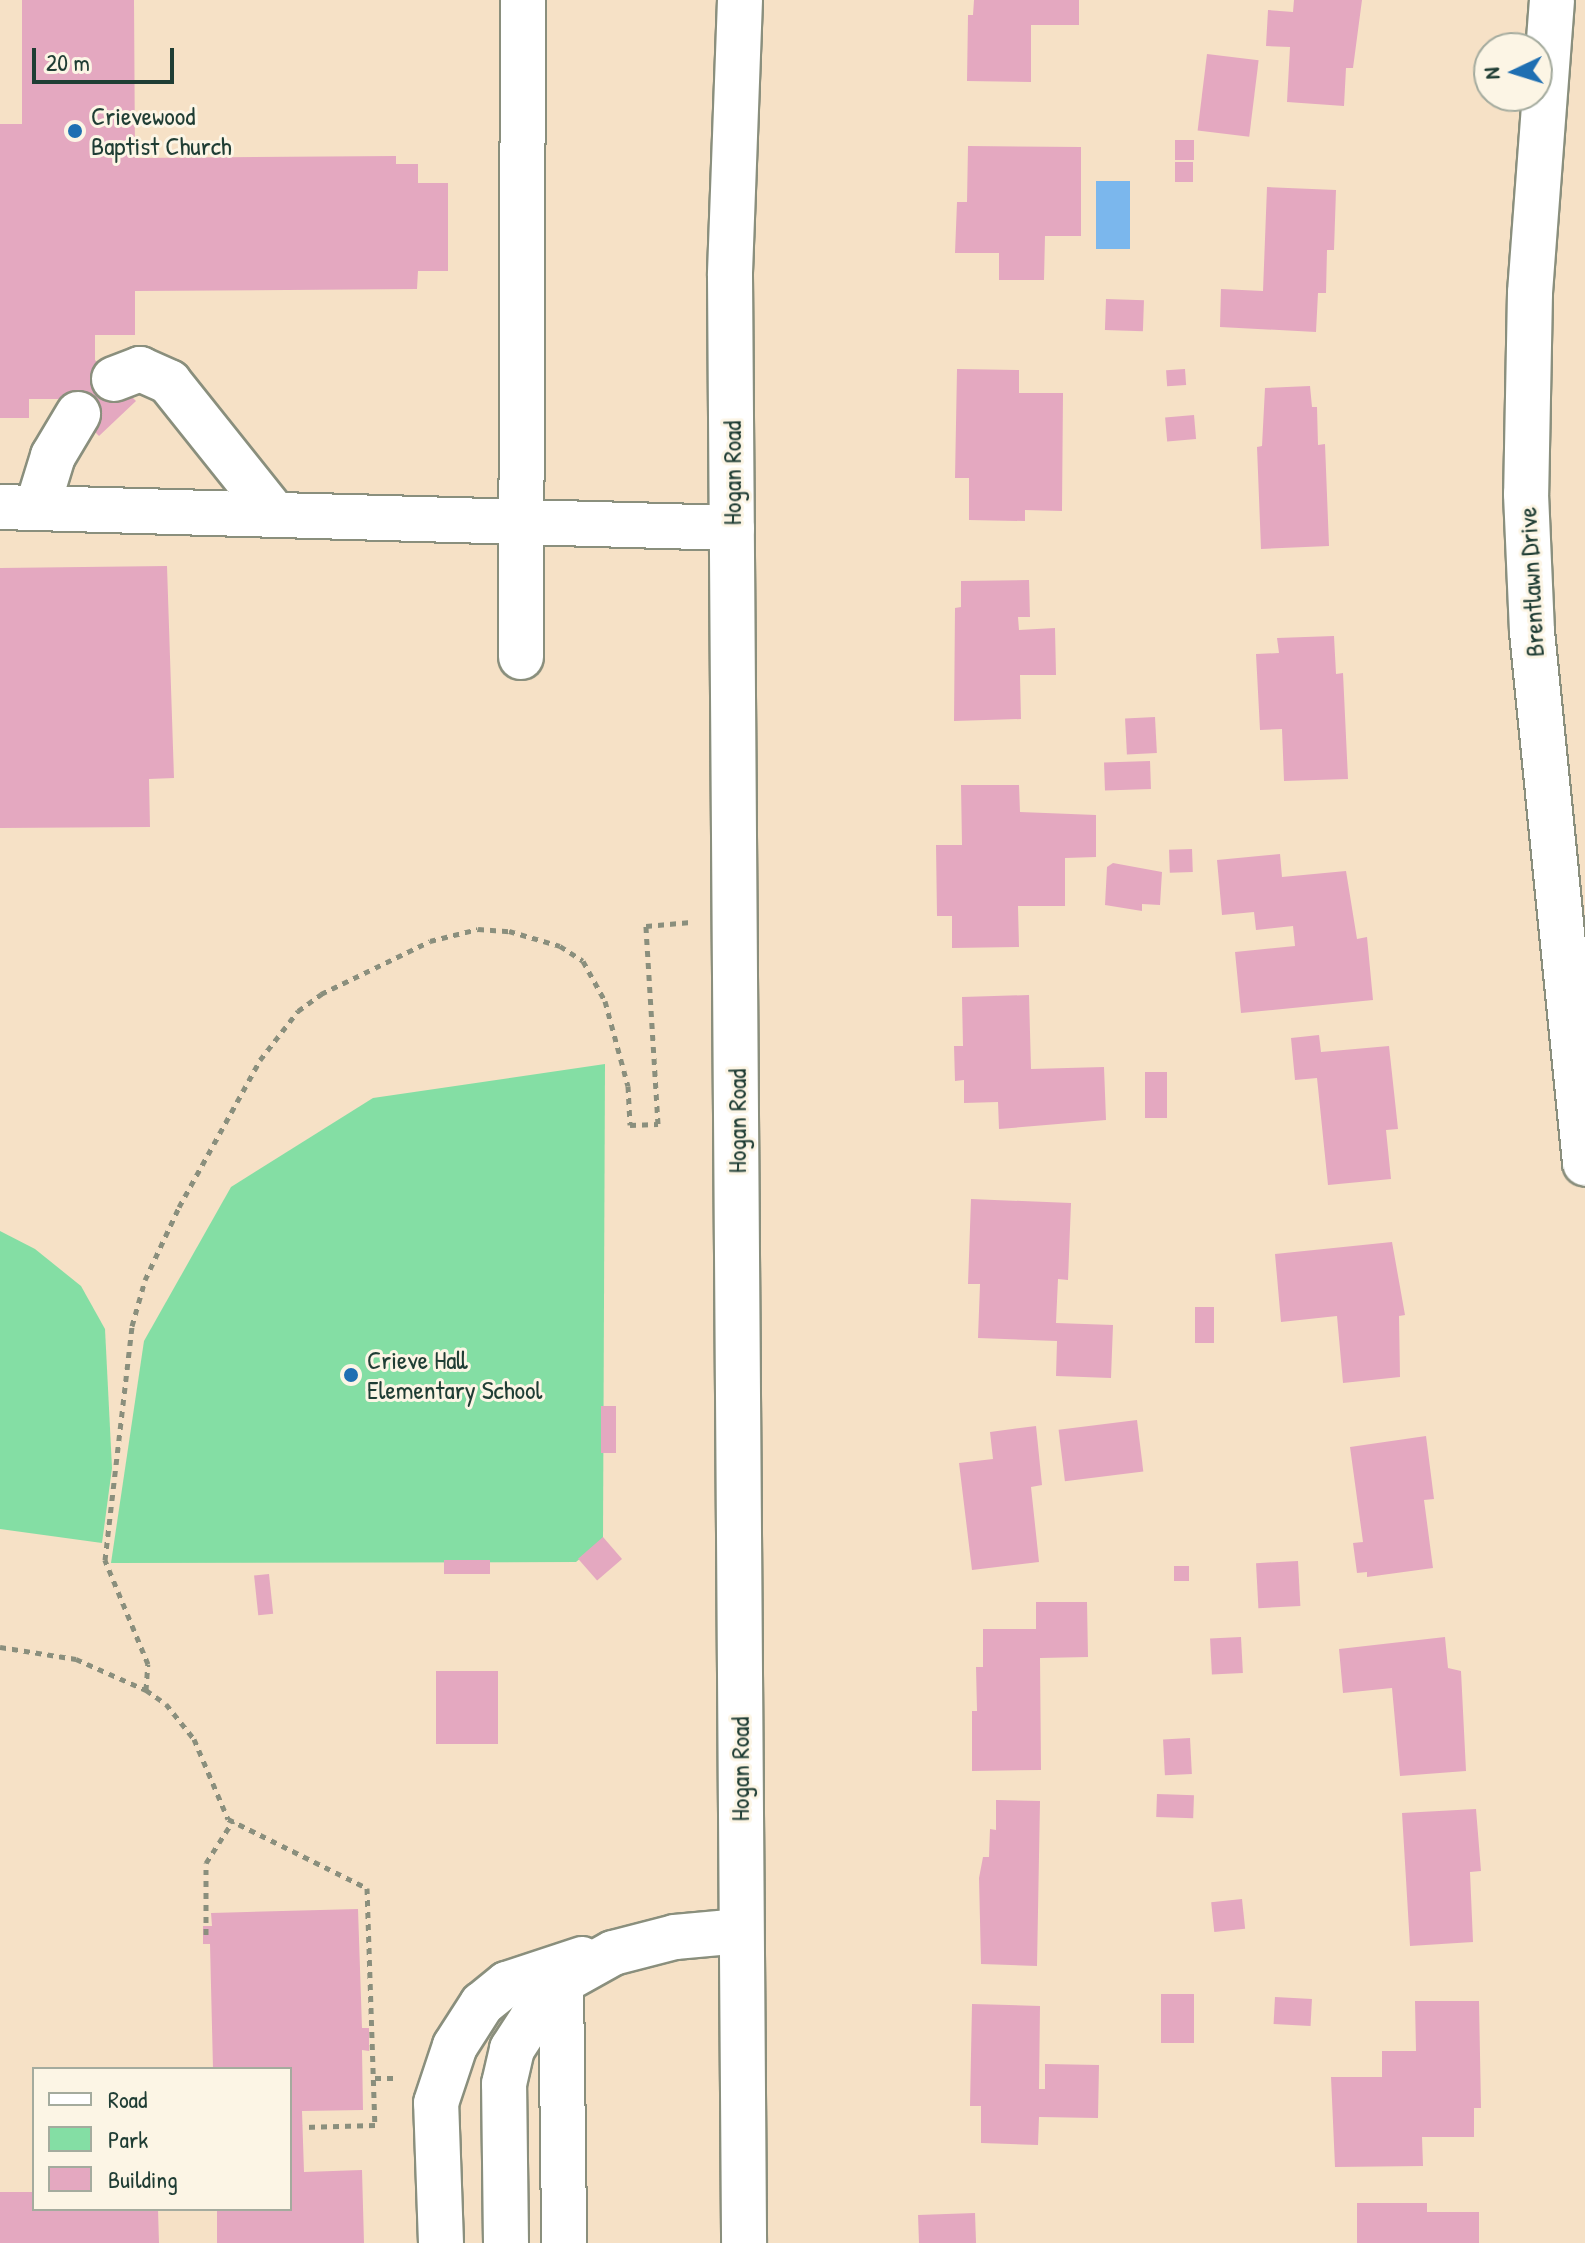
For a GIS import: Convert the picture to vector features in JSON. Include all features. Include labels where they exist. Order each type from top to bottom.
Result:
[{"type":"street","points":[[521,657],[519,522],[523,0]]},
{"type":"street","name":"Hogan Road","points":[[740,0],[730,276],[744,2243]]},
{"type":"street","name":"Brentlawn Drive","points":[[1552,0],[1532,265],[1526,494],[1568,835],[1585,1163]]},
{"type":"street","points":[[114,379],[140,369],[169,382],[275,515]]},
{"type":"street","points":[[18,507],[78,414]]},
{"type":"street","points":[[18,507],[732,528]]},
{"type":"street","points":[[441,2243],[438,2085],[469,2023],[507,1984],[551,1965],[634,1945],[741,1931]]},
{"type":"street","points":[[506,2243],[506,2069],[520,2034],[561,1982],[595,1961],[634,1945]]},
{"type":"street","points":[[561,1982],[564,2243]]},
{"type":"path","points":[[146,1690],[148,1664],[105,1560],[132,1326],[145,1280],[179,1207],[267,1051],[298,1011],[353,977],[430,941],[478,929],[509,931],[560,946],[590,970],[605,1001],[620,1057],[630,1125],[658,1124],[646,926],[695,922]]},
{"type":"path","points":[[0,1647],[76,1659],[146,1690],[181,1720],[233,1821],[357,1881],[370,1895],[375,2125],[303,2127]]},
{"type":"path","points":[[206,1935],[206,1863],[233,1821]]},
{"type":"green space","points":[[605,1064],[603,1539],[576,1562],[111,1563],[144,1341],[231,1187],[373,1098]]},
{"type":"green space","points":[[0,1231],[35,1249],[81,1286],[105,1329],[112,1468],[102,1543],[0,1529]]},
{"type":"water","points":[[1096,181],[1130,181],[1130,249],[1096,249]]},
{"type":"building","points":[[22,0],[134,0],[135,158],[396,156],[396,164],[418,164],[418,183],[448,183],[448,271],[418,271],[417,289],[135,291],[135,335],[95,335],[95,360],[136,401],[99,436],[62,399],[29,399],[29,418],[0,418],[0,124],[22,124]]},
{"type":"building","points":[[974,0],[1079,0],[1079,25],[1031,25],[1031,82],[967,81],[968,15],[973,15]]},
{"type":"building","points":[[1294,0],[1362,0],[1353,68],[1346,68],[1344,106],[1287,102],[1290,47],[1266,46],[1268,10],[1293,12]]},
{"type":"building","points":[[1207,54],[1259,60],[1249,137],[1198,130]]},
{"type":"building","points":[[1175,140],[1194,140],[1194,160],[1175,160]]},
{"type":"building","points":[[968,146],[1081,147],[1081,236],[1045,236],[1044,280],[999,280],[999,253],[955,253],[957,202],[967,202]]},
{"type":"building","points":[[1175,162],[1193,162],[1193,182],[1175,182]]},
{"type":"building","points":[[1267,187],[1336,190],[1334,250],[1327,250],[1326,293],[1318,293],[1316,332],[1220,327],[1221,289],[1263,291]]},
{"type":"building","points":[[1106,299],[1144,300],[1143,331],[1105,330]]},
{"type":"building","points":[[957,369],[1019,370],[1019,393],[1063,393],[1062,511],[1025,510],[1025,521],[969,520],[969,478],[955,478]]},
{"type":"building","points":[[1185,369],[1186,385],[1167,386],[1166,370]]},
{"type":"building","points":[[1310,386],[1312,407],[1317,407],[1318,445],[1325,444],[1329,546],[1261,549],[1257,447],[1262,446],[1265,388]]},
{"type":"building","points":[[1194,415],[1196,439],[1167,441],[1165,418]]},
{"type":"building","points":[[167,566],[174,778],[149,779],[150,827],[0,828],[0,568]]},
{"type":"building","points":[[1029,580],[1030,617],[1018,617],[1019,630],[1055,628],[1056,675],[1020,675],[1021,719],[954,721],[955,608],[961,607],[961,581]]},
{"type":"building","points":[[1334,636],[1336,674],[1343,673],[1348,779],[1284,781],[1282,729],[1260,730],[1256,654],[1279,653],[1277,638]]},
{"type":"building","points":[[1155,717],[1157,753],[1127,755],[1125,719]]},
{"type":"building","points":[[1150,761],[1151,789],[1105,791],[1104,763]]},
{"type":"building","points":[[961,785],[1019,785],[1020,812],[1096,815],[1096,857],[1065,858],[1065,906],[1018,906],[1019,947],[952,948],[952,916],[937,916],[936,845],[962,845]]},
{"type":"building","points":[[1192,849],[1193,872],[1170,873],[1169,850]]},
{"type":"building","points":[[1280,854],[1282,877],[1346,871],[1357,939],[1367,937],[1373,1000],[1241,1013],[1235,952],[1295,946],[1293,926],[1256,930],[1254,912],[1222,915],[1217,860]]},
{"type":"building","points":[[1113,863],[1162,872],[1160,905],[1142,904],[1142,911],[1105,905],[1107,867]]},
{"type":"building","points":[[1029,995],[1031,1069],[1104,1067],[1106,1120],[999,1129],[998,1102],[964,1103],[964,1080],[955,1081],[954,1046],[963,1046],[962,997]]},
{"type":"building","points":[[1319,1035],[1321,1052],[1389,1046],[1398,1129],[1386,1130],[1391,1179],[1328,1185],[1317,1078],[1295,1080],[1291,1038]]},
{"type":"building","points":[[1145,1072],[1167,1072],[1167,1118],[1145,1118]]},
{"type":"building","points":[[971,1199],[1071,1203],[1068,1280],[1058,1279],[1056,1323],[1113,1325],[1111,1378],[1056,1376],[1057,1341],[978,1338],[980,1284],[968,1284]]},
{"type":"building","points":[[1392,1242],[1405,1315],[1399,1316],[1400,1377],[1343,1383],[1337,1316],[1281,1322],[1275,1254]]},
{"type":"building","points":[[1195,1307],[1214,1307],[1214,1343],[1195,1343]]},
{"type":"building","points":[[601,1406],[616,1406],[616,1453],[601,1453]]},
{"type":"building","points":[[1137,1420],[1143,1472],[1065,1481],[1059,1430]]},
{"type":"building","points":[[1036,1426],[1042,1485],[1031,1487],[1039,1562],[972,1570],[959,1463],[993,1459],[990,1432]]},
{"type":"building","points":[[1426,1436],[1434,1499],[1424,1500],[1433,1568],[1367,1577],[1367,1572],[1357,1573],[1353,1543],[1363,1542],[1350,1447]]},
{"type":"building","points":[[603,1537],[622,1559],[597,1581],[578,1559]]},
{"type":"building","points":[[444,1560],[490,1560],[490,1574],[444,1574]]},
{"type":"building","points":[[1298,1561],[1300,1606],[1258,1608],[1256,1563]]},
{"type":"building","points":[[1174,1566],[1189,1566],[1189,1581],[1174,1581]]},
{"type":"building","points":[[269,1574],[273,1614],[258,1615],[254,1576]]},
{"type":"building","points":[[1036,1602],[1087,1602],[1088,1657],[1040,1658],[1041,1770],[972,1771],[972,1711],[977,1711],[976,1667],[983,1667],[983,1629],[1036,1629]]},
{"type":"building","points":[[1241,1637],[1243,1673],[1212,1675],[1210,1639]]},
{"type":"building","points":[[1445,1637],[1448,1668],[1461,1671],[1466,1771],[1400,1776],[1392,1688],[1343,1693],[1339,1649]]},
{"type":"building","points":[[436,1671],[498,1671],[498,1744],[436,1744]]},
{"type":"building","points":[[1190,1738],[1192,1774],[1165,1775],[1163,1739]]},
{"type":"building","points":[[1157,1794],[1194,1795],[1193,1818],[1156,1817]]},
{"type":"building","points":[[996,1800],[1040,1801],[1037,1966],[981,1964],[979,1878],[983,1857],[989,1857],[990,1829],[996,1830]]},
{"type":"building","points":[[1476,1809],[1481,1871],[1470,1872],[1473,1942],[1410,1946],[1402,1813]]},
{"type":"building","points":[[1242,1899],[1245,1929],[1214,1932],[1211,1902]]},
{"type":"building","points":[[358,1909],[362,2028],[369,2028],[369,2051],[362,2050],[363,2110],[302,2111],[304,2172],[362,2170],[364,2243],[217,2243],[217,2211],[292,2211],[292,2067],[213,2067],[210,1944],[203,1944],[203,1926],[212,1926],[211,1913]]},
{"type":"building","points":[[1161,1994],[1194,1994],[1194,2043],[1161,2043]]},
{"type":"building","points":[[1275,1997],[1312,1999],[1311,2026],[1274,2024]]},
{"type":"building","points":[[1415,2001],[1479,2001],[1481,2108],[1474,2108],[1474,2137],[1422,2137],[1423,2166],[1335,2167],[1331,2077],[1382,2077],[1382,2051],[1416,2051]]},
{"type":"building","points":[[972,2004],[1040,2006],[1039,2089],[1045,2089],[1045,2064],[1099,2065],[1098,2118],[1039,2117],[1038,2145],[981,2143],[981,2106],[970,2106]]},
{"type":"building","points":[[0,2192],[32,2192],[32,2211],[158,2211],[159,2243],[0,2243]]},
{"type":"building","points":[[1357,2203],[1427,2203],[1427,2212],[1479,2212],[1479,2243],[1357,2243]]},
{"type":"building","points":[[975,2213],[976,2243],[919,2243],[918,2215]]},
{"type":"place","name":"Crievewood Baptist Church","points":[[75,131]]},
{"type":"place","name":"Crieve Hall Elementary School","points":[[351,1375]]}]
